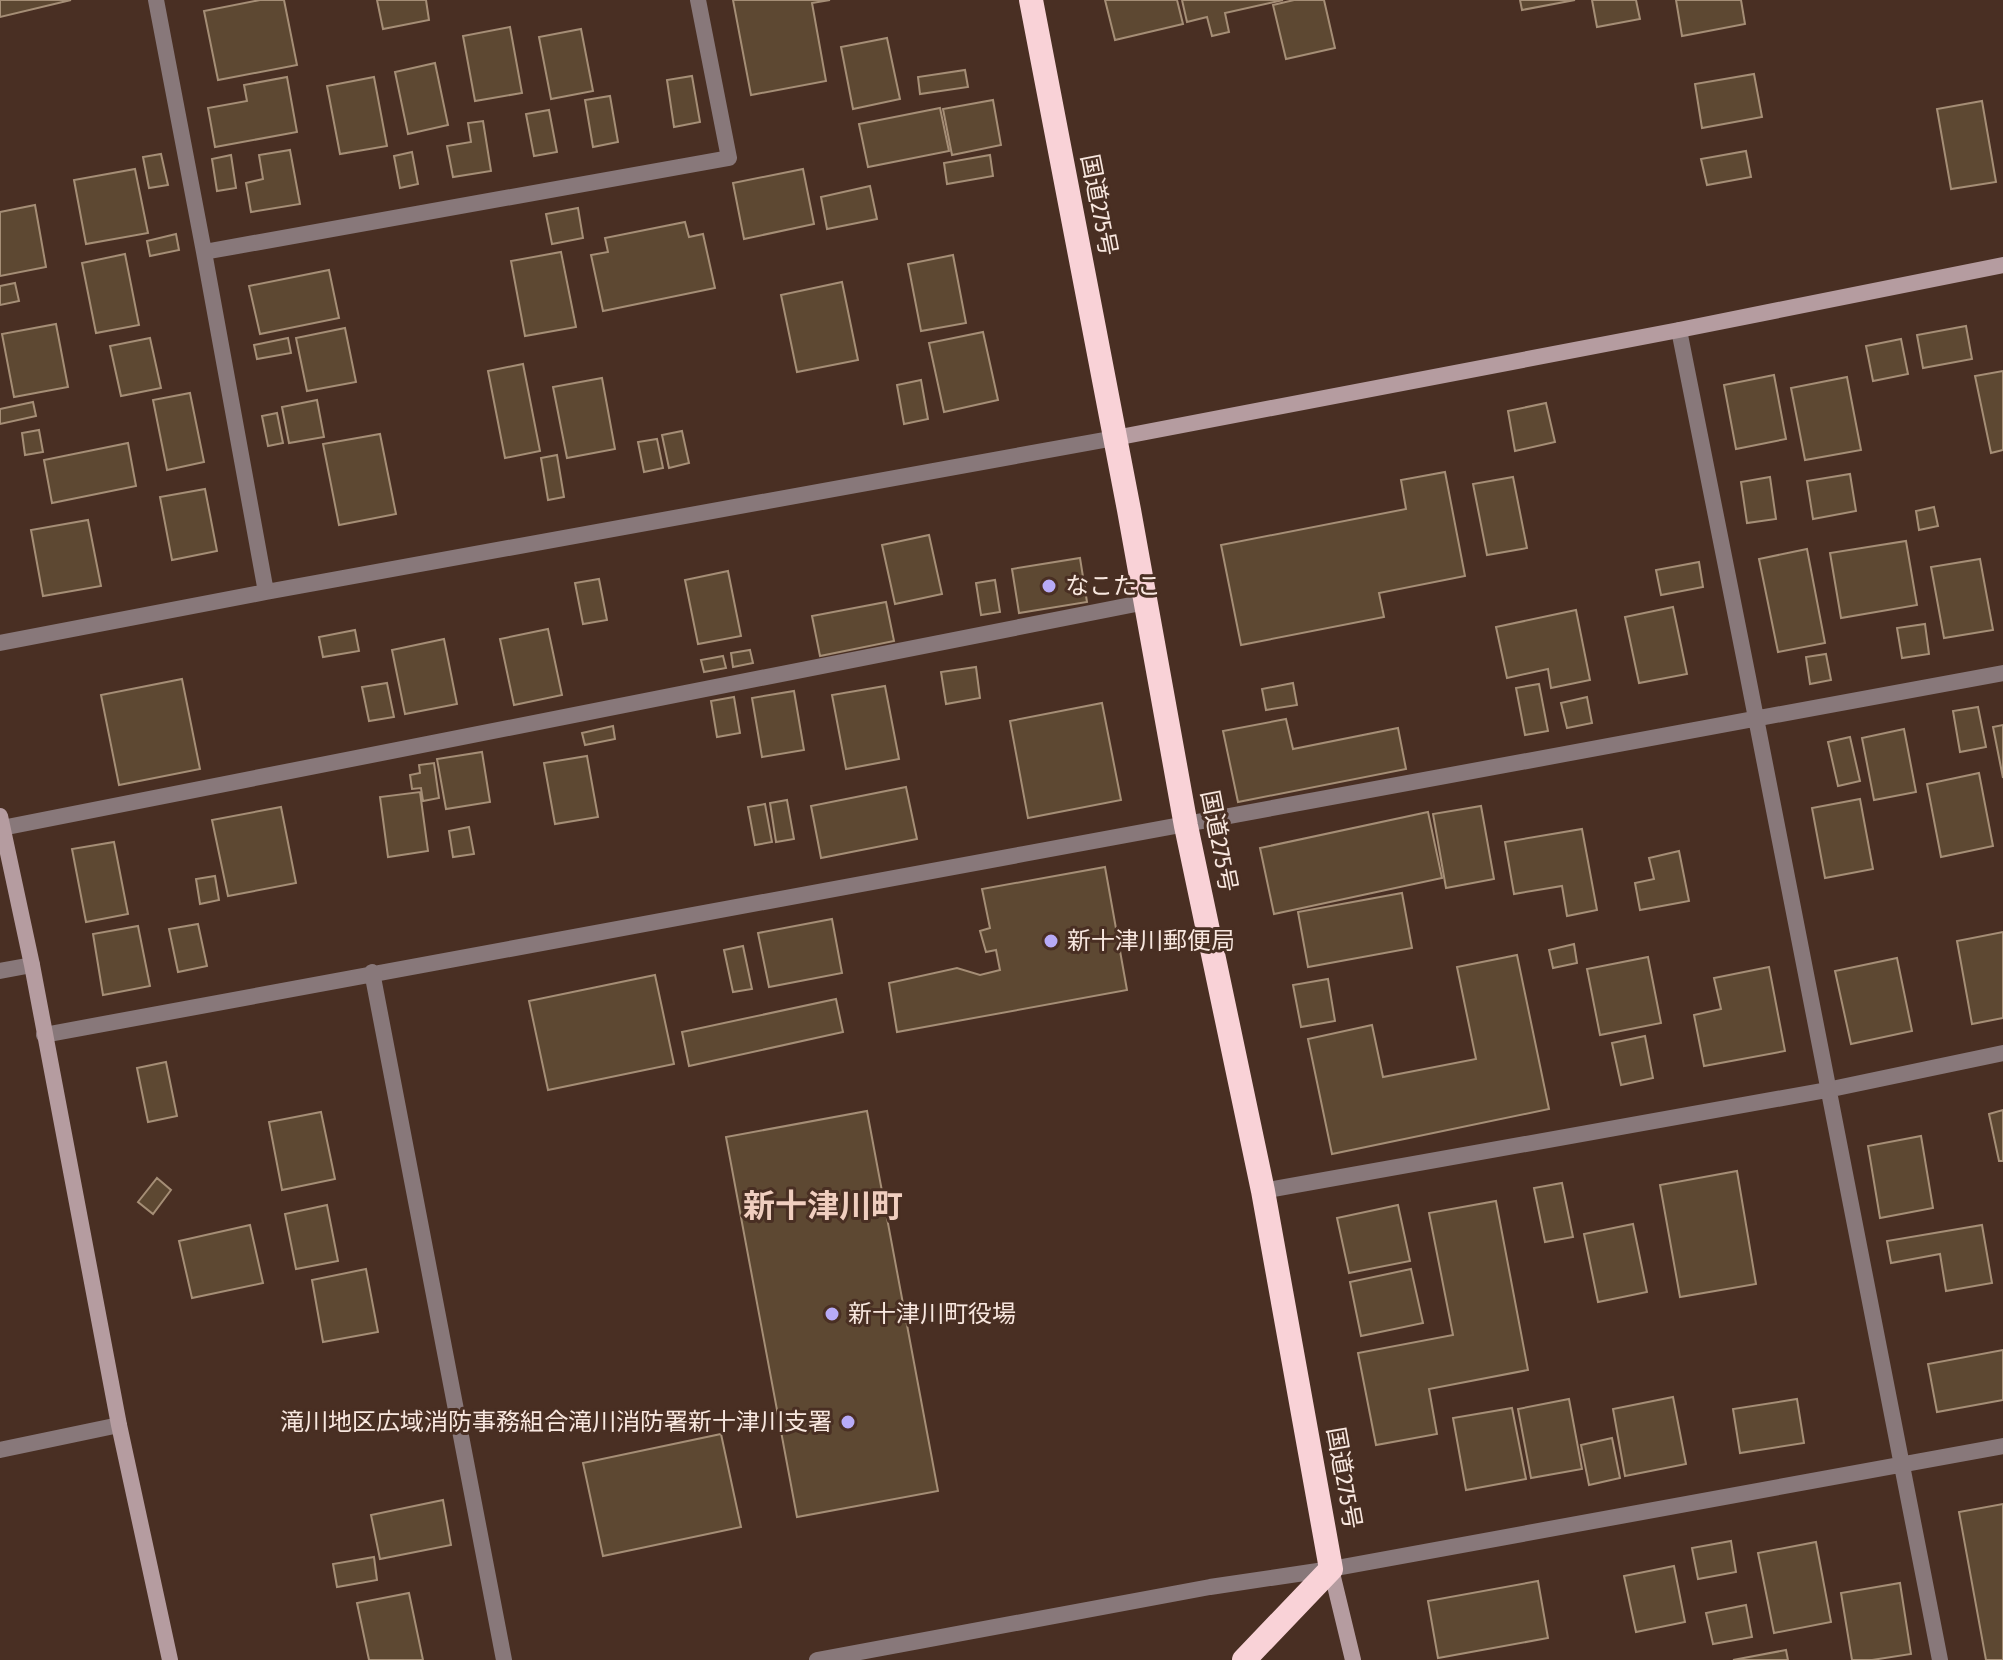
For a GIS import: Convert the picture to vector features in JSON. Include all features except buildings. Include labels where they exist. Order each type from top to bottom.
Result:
[{"type":"highway","name":"国道275号","points":[[1031,0],[1186,826],[1263,1191],[1331,1569]]},
{"type":"highway","points":[[1244,1660],[1331,1569]]},
{"type":"street","points":[[156,0],[266,592]]},
{"type":"street","points":[[204,252],[729,158],[698,0]]},
{"type":"street","points":[[0,643],[1115,438],[2003,265]]},
{"type":"street","points":[[1679,330],[1940,1660]]},
{"type":"street","points":[[170,1660],[119,1425],[32,965],[1,822],[1146,602]]},
{"type":"street","points":[[44,1035],[2003,673]]},
{"type":"street","points":[[0,971],[32,965]]},
{"type":"street","points":[[372,972],[504,1660]]},
{"type":"street","points":[[1263,1191],[1827,1090],[2003,1053]]},
{"type":"street","points":[[0,1450],[119,1425]]},
{"type":"street","points":[[817,1660],[2003,1446]]},
{"type":"street","points":[[1331,1569],[1353,1660]]},
{"type":"place","name":"なこたこ","points":[[1049,586]]},
{"type":"place","name":"新十津川郵便局","points":[[1051,941]]},
{"type":"place","name":"新十津川町役場","points":[[832,1314]]},
{"type":"place","name":"滝川地区広域消防事務組合滝川消防署新十津川支署","points":[[848,1422]]},
{"type":"district","name":"新十津川町","points":[[823,1206]]}]
